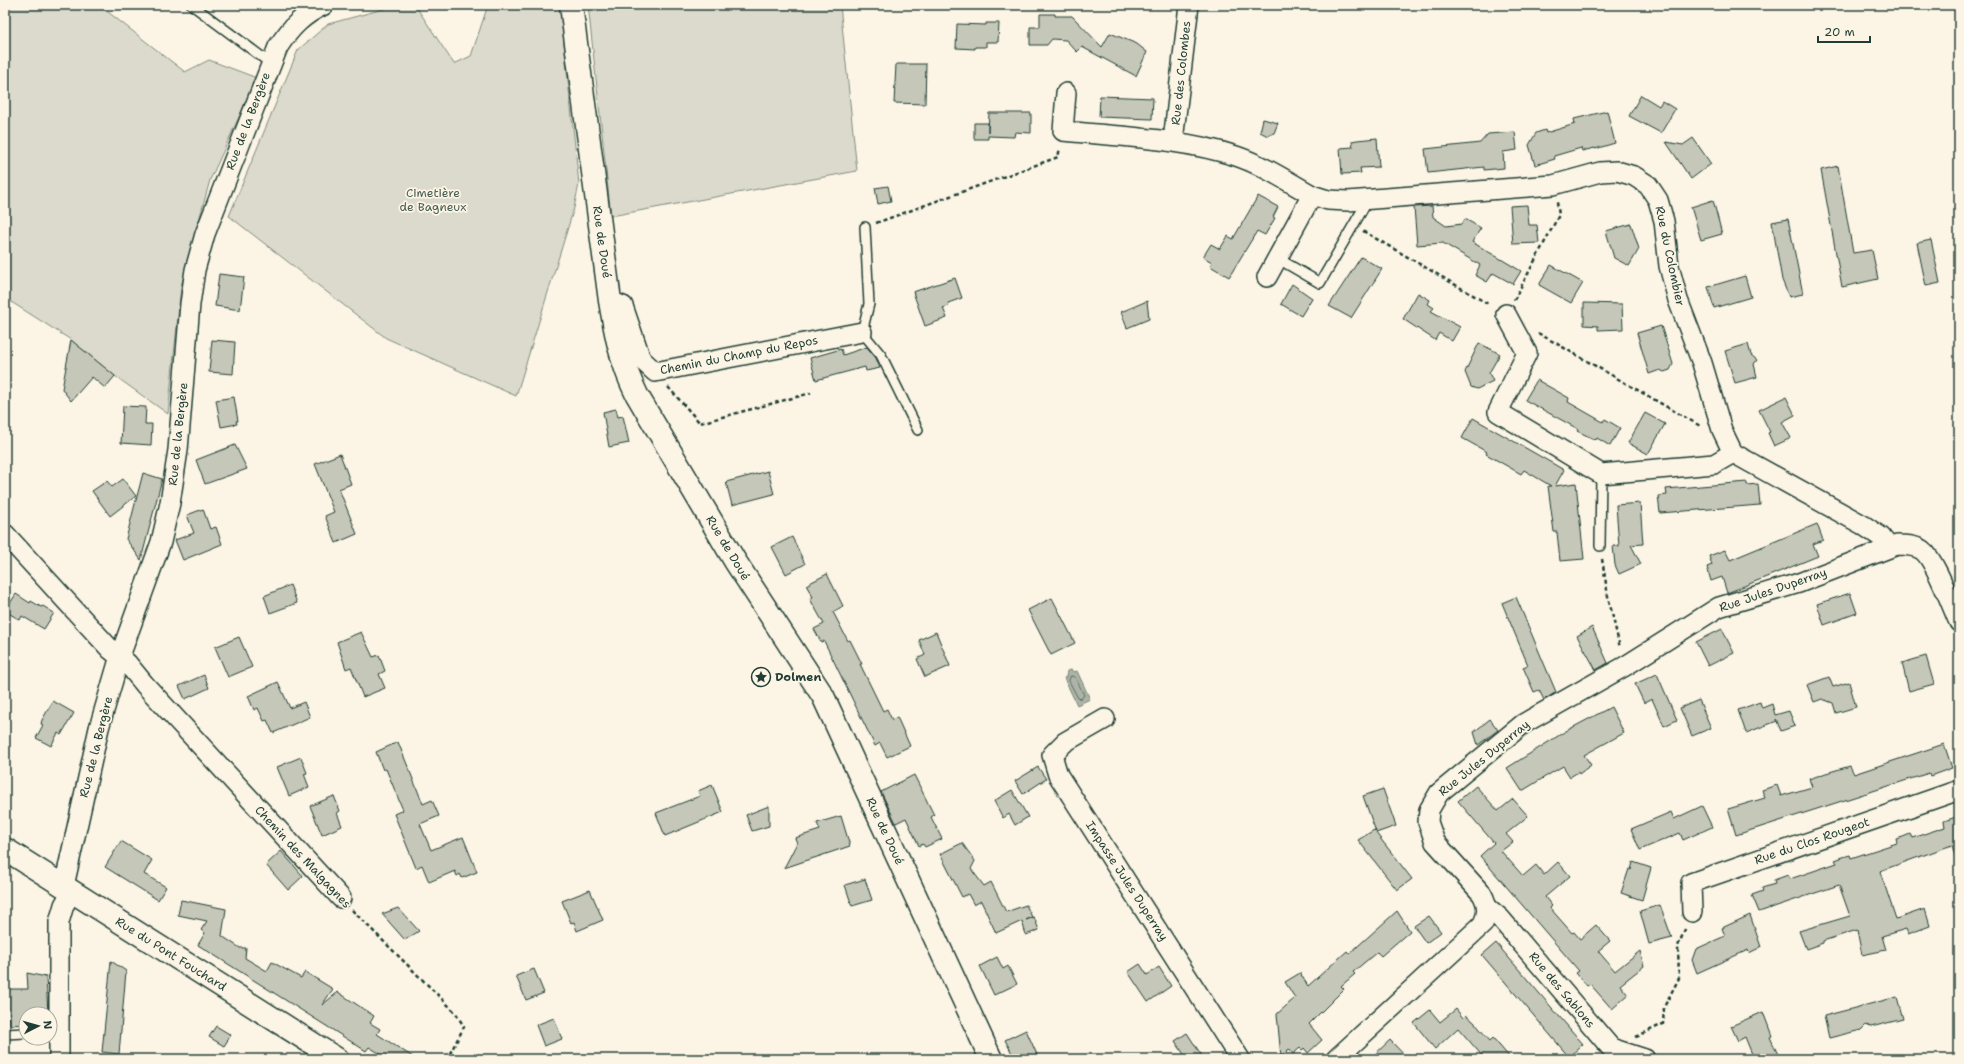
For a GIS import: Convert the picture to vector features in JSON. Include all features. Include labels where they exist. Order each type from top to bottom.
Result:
[{"type":"street","name":"Rue de la Bergère","points":[[55,1006],[59,922],[68,888],[99,728],[120,656],[161,542],[170,503],[178,450],[190,304],[195,270],[205,234],[270,63],[278,47],[294,26],[312,11],[324,5]]},
{"type":"street","name":"Rue de Doué","points":[[571,5],[610,301],[617,345],[625,371],[637,395],[735,561],[823,696],[991,1059]]},
{"type":"street","name":"Rue des Colombes","points":[[1173,141],[1189,5]]},
{"type":"street","points":[[1063,131],[1066,92]]},
{"type":"street","name":"Rue du Colombier","points":[[1063,131],[1173,141],[1237,156],[1267,169],[1312,196],[1328,200],[1348,201],[1553,185],[1600,172],[1617,171],[1634,176],[1648,185],[1658,200],[1664,221],[1669,266],[1678,300],[1702,363],[1722,430],[1733,453]]},
{"type":"street","points":[[1267,277],[1312,196]]},
{"type":"street","name":"Chemin du Champ du Repos","points":[[610,301],[623,306],[641,359],[655,372],[862,332]]},
{"type":"street","points":[[1506,314],[1527,353],[1498,412],[1601,474],[1714,464],[1733,453],[1863,525],[1881,537],[1889,547]]},
{"type":"street","name":"Chemin des Malgagnes","points":[[5,534],[112,650],[120,656],[340,898]]},
{"type":"street","name":"Rue Jules Duperray","points":[[1488,908],[1482,894],[1435,842],[1428,822],[1429,810],[1432,802],[1439,793],[1523,724],[1627,665],[1719,607],[1799,583],[1897,545],[1910,545],[1921,549],[1930,557],[1959,622]]},
{"type":"street","name":"Impasse Jules Duperray","points":[[1105,719],[1065,742],[1052,756],[1058,774],[1240,1059]]},
{"type":"street","name":"Rue du Clos Rougeot","points":[[1692,912],[1691,883],[1959,790]]},
{"type":"street","name":"Rue du Pont Fouchard","points":[[5,849],[337,1059]]},
{"type":"street","points":[[1336,1059],[1478,930],[1486,917],[1488,908]]},
{"type":"street","name":"Rue des Sablons","points":[[1488,908],[1500,918],[1606,1054]]},
{"type":"street","name":"Rue de la Bergère","points":[[57,1046],[59,1059]]},
{"type":"street","points":[[1606,1054],[1645,1059]]},
{"type":"lane","points":[[192,5],[270,63]]},
{"type":"lane","points":[[1277,258],[1320,282],[1369,199]]},
{"type":"lane","points":[[865,227],[869,304],[862,332],[881,355],[918,430]]},
{"type":"lane","points":[[1600,546],[1601,474]]},
{"type":"lane","points":[[5,1034],[18,1033]]},
{"type":"path","points":[[865,227],[1058,157],[1063,131]]},
{"type":"path","points":[[1353,225],[1506,314],[1559,215],[1553,185]]},
{"type":"path","points":[[1532,330],[1697,422],[1703,428]]},
{"type":"path","points":[[655,372],[700,423],[811,393]]},
{"type":"path","points":[[1600,546],[1608,596],[1622,653],[1627,665]]},
{"type":"path","name":"Chemin des Malgagnes","points":[[340,898],[456,1013],[464,1027],[447,1059]]},
{"type":"path","points":[[1606,1054],[1664,1024],[1664,1007],[1679,978],[1678,946],[1692,912]]},
{"type":"green space","points":[[5,5],[99,5],[185,72],[209,60],[257,78],[210,180],[181,286],[168,414],[115,376],[71,340],[5,298]]},
{"type":"green space","name":"Cimetière de Bagneux","points":[[398,5],[415,5],[454,64],[471,56],[488,5],[560,5],[579,184],[574,208],[516,396],[386,338],[229,216],[298,50],[328,24]]},
{"type":"green space","points":[[588,5],[840,5],[857,171],[611,216]]},
{"type":"water","points":[[1071,670],[1074,672],[1077,671],[1090,699],[1077,705],[1064,678],[1066,677],[1067,671]]},
{"type":"building","points":[[1040,14],[1072,16],[1102,47],[1110,33],[1137,44],[1147,52],[1136,76],[1082,47],[1077,52],[1066,40],[1052,39],[1047,45],[1030,45],[1030,27],[1040,27]]},
{"type":"building","points":[[986,23],[999,23],[998,42],[986,42],[986,47],[975,47],[975,49],[956,48],[957,24],[986,25]]},
{"type":"building","points":[[896,64],[926,64],[925,104],[894,103]]},
{"type":"building","points":[[1641,95],[1659,106],[1662,101],[1675,109],[1661,133],[1629,116]]},
{"type":"building","points":[[1100,96],[1153,98],[1152,119],[1099,117]]},
{"type":"building","points":[[1607,111],[1615,143],[1582,151],[1581,148],[1554,156],[1555,159],[1535,165],[1529,145],[1536,133],[1545,130],[1546,133],[1575,124],[1574,119]]},
{"type":"building","points":[[989,113],[1031,113],[1031,133],[1015,132],[1014,137],[988,136],[988,139],[974,139],[974,123],[988,123],[988,132]]},
{"type":"building","points":[[1263,119],[1278,123],[1274,133],[1268,136],[1260,132]]},
{"type":"building","points":[[1515,132],[1517,150],[1503,152],[1504,168],[1484,170],[1484,167],[1428,173],[1425,149],[1480,143],[1488,134]]},
{"type":"building","points":[[1377,138],[1379,167],[1360,168],[1361,173],[1342,174],[1340,148],[1353,147],[1352,141]]},
{"type":"building","points":[[1693,138],[1711,164],[1691,179],[1666,142],[1683,145]]},
{"type":"building","points":[[1838,166],[1853,253],[1872,250],[1878,279],[1842,287],[1821,170]]},
{"type":"building","points":[[888,186],[891,201],[878,204],[875,188]]},
{"type":"building","points":[[1258,196],[1278,207],[1273,217],[1275,218],[1265,235],[1257,231],[1229,277],[1210,266],[1212,262],[1203,257],[1211,244],[1220,249],[1228,236],[1233,239]]},
{"type":"building","points":[[1713,200],[1722,234],[1701,240],[1691,207]]},
{"type":"building","points":[[1527,205],[1529,225],[1537,225],[1539,243],[1513,244],[1510,206]]},
{"type":"building","points":[[1432,206],[1433,217],[1446,226],[1462,224],[1465,219],[1481,228],[1472,242],[1521,271],[1513,284],[1493,273],[1487,282],[1475,275],[1480,265],[1443,243],[1417,245],[1414,207]]},
{"type":"building","points":[[1788,219],[1803,294],[1789,297],[1782,280],[1772,222]]},
{"type":"building","points":[[1631,224],[1639,249],[1629,266],[1614,258],[1606,231]]},
{"type":"building","points":[[1931,240],[1940,283],[1926,286],[1917,243]]},
{"type":"building","points":[[1361,257],[1382,269],[1351,318],[1329,306]]},
{"type":"building","points":[[1551,265],[1583,283],[1571,303],[1539,285]]},
{"type":"building","points":[[219,274],[244,277],[240,310],[215,306]]},
{"type":"building","points":[[1745,276],[1751,297],[1714,308],[1708,287]]},
{"type":"building","points":[[955,278],[962,298],[948,303],[949,306],[943,308],[947,318],[925,326],[913,292]]},
{"type":"building","points":[[1292,284],[1312,298],[1301,316],[1281,304]]},
{"type":"building","points":[[1418,293],[1430,300],[1428,304],[1434,308],[1431,311],[1460,327],[1452,341],[1439,333],[1435,340],[1403,319]]},
{"type":"building","points":[[1147,301],[1149,319],[1127,328],[1121,312]]},
{"type":"building","points":[[1584,303],[1622,304],[1623,329],[1598,330],[1598,326],[1584,325]]},
{"type":"building","points":[[1661,326],[1673,364],[1670,370],[1664,372],[1660,370],[1649,374],[1637,333]]},
{"type":"building","points":[[71,340],[115,376],[105,388],[92,377],[71,401],[62,389]]},
{"type":"building","points":[[212,340],[235,342],[233,374],[209,372]]},
{"type":"building","points":[[1479,343],[1500,354],[1489,373],[1493,381],[1477,389],[1471,387],[1465,372]]},
{"type":"building","points":[[1748,344],[1751,355],[1757,360],[1754,364],[1757,377],[1735,383],[1725,351]]},
{"type":"building","points":[[867,347],[876,358],[880,368],[866,371],[865,367],[816,380],[810,358],[841,349],[843,355]]},
{"type":"building","points":[[1537,380],[1569,398],[1568,402],[1603,422],[1605,419],[1620,428],[1610,446],[1597,438],[1596,440],[1577,431],[1578,429],[1525,400]]},
{"type":"building","points":[[234,397],[238,421],[236,421],[237,424],[221,427],[216,400]]},
{"type":"building","points":[[1786,397],[1795,415],[1782,422],[1791,438],[1774,446],[1768,433],[1770,432],[1759,410]]},
{"type":"building","points":[[123,406],[146,407],[145,424],[152,424],[151,445],[121,443]]},
{"type":"building","points":[[616,409],[618,417],[623,416],[629,443],[609,447],[603,412]]},
{"type":"building","points":[[1645,413],[1665,424],[1648,454],[1628,443]]},
{"type":"building","points":[[1473,418],[1564,470],[1555,486],[1576,483],[1584,559],[1560,561],[1557,532],[1554,532],[1548,486],[1551,486],[1524,470],[1521,474],[1462,438]]},
{"type":"building","points":[[235,445],[247,469],[205,484],[196,460]]},
{"type":"building","points":[[340,454],[351,484],[339,489],[357,534],[336,543],[325,516],[334,512],[315,464]]},
{"type":"building","points":[[768,471],[774,494],[732,505],[726,482]]},
{"type":"building","points":[[143,473],[162,479],[141,560],[126,539]]},
{"type":"building","points":[[123,479],[136,496],[110,516],[92,491],[107,481],[112,487]]},
{"type":"building","points":[[1747,482],[1747,485],[1758,484],[1760,505],[1660,513],[1658,496],[1667,495],[1666,489]]},
{"type":"building","points":[[1640,503],[1643,544],[1631,545],[1641,564],[1619,574],[1615,565],[1613,546],[1619,546],[1616,505]]},
{"type":"building","points":[[203,509],[210,529],[216,527],[222,544],[183,560],[175,540],[194,533],[187,515]]},
{"type":"building","points":[[1817,524],[1823,540],[1813,544],[1818,556],[1727,593],[1722,577],[1711,581],[1707,567],[1712,565],[1709,556],[1725,550],[1730,560]]},
{"type":"building","points":[[792,537],[805,564],[786,574],[772,547]]},
{"type":"building","points":[[827,574],[843,606],[833,612],[848,641],[850,640],[883,711],[887,709],[892,720],[897,717],[910,746],[887,757],[880,743],[875,746],[824,641],[821,642],[814,629],[824,624],[810,599],[813,597],[806,585]]},
{"type":"building","points":[[290,585],[297,603],[270,613],[264,596]]},
{"type":"building","points":[[1850,593],[1857,613],[1824,625],[1817,604]]},
{"type":"building","points":[[16,594],[30,603],[31,601],[41,607],[43,606],[54,613],[44,629],[22,616],[20,620],[5,611]]},
{"type":"building","points":[[1516,597],[1556,692],[1544,700],[1539,690],[1534,692],[1523,667],[1528,665],[1502,603]]},
{"type":"building","points":[[1052,598],[1075,643],[1051,655],[1028,610]]},
{"type":"building","points":[[1592,627],[1608,663],[1596,670],[1577,636]]},
{"type":"building","points":[[1722,629],[1734,653],[1708,666],[1696,642]]},
{"type":"building","points":[[361,632],[373,657],[379,655],[385,671],[379,674],[385,688],[363,697],[351,667],[346,669],[337,642]]},
{"type":"building","points":[[936,632],[950,666],[925,677],[917,659],[925,655],[919,640]]},
{"type":"building","points":[[239,637],[252,667],[228,677],[215,647]]},
{"type":"building","points":[[1926,656],[1934,684],[1909,691],[1902,663]]},
{"type":"building","points":[[1657,674],[1677,720],[1664,726],[1652,699],[1644,703],[1635,684]]},
{"type":"building","points":[[204,675],[209,688],[185,699],[179,686]]},
{"type":"building","points":[[1829,677],[1833,687],[1849,682],[1856,707],[1836,713],[1833,703],[1822,699],[1814,702],[1807,685]]},
{"type":"building","points":[[278,682],[290,708],[304,702],[310,717],[273,733],[267,720],[264,721],[258,708],[254,710],[248,696]]},
{"type":"building","points":[[1699,700],[1711,728],[1692,736],[1680,708]]},
{"type":"building","points":[[53,701],[74,713],[61,735],[58,733],[51,746],[36,738],[43,725],[41,724],[42,720]]},
{"type":"building","points":[[1760,702],[1762,708],[1772,704],[1775,715],[1789,711],[1795,726],[1781,731],[1777,721],[1746,733],[1738,710]]},
{"type":"building","points":[[1611,707],[1624,733],[1584,755],[1591,765],[1579,774],[1578,772],[1570,777],[1563,766],[1522,791],[1507,768],[1566,731]]},
{"type":"building","points":[[1490,719],[1498,730],[1478,745],[1474,732]]},
{"type":"building","points":[[398,742],[423,804],[432,800],[439,816],[420,824],[431,850],[463,837],[477,872],[462,878],[460,874],[457,876],[455,871],[429,882],[422,865],[416,868],[394,814],[403,810],[386,769],[383,770],[376,752]]},
{"type":"building","points":[[1944,744],[1952,768],[1930,776],[1929,773],[1736,835],[1728,809],[1765,798],[1762,790],[1777,785],[1781,796],[1812,787],[1809,779],[1826,773],[1850,766],[1854,774]]},
{"type":"building","points":[[301,757],[307,773],[304,774],[309,787],[289,796],[277,767]]},
{"type":"building","points":[[1038,767],[1046,779],[1023,794],[1015,781]]},
{"type":"building","points":[[914,775],[934,815],[931,817],[942,839],[925,847],[923,844],[919,846],[906,818],[896,823],[881,792]]},
{"type":"building","points":[[712,785],[723,812],[665,836],[656,813],[700,796],[698,791]]},
{"type":"building","points":[[1476,786],[1498,811],[1513,799],[1528,816],[1506,834],[1513,842],[1501,851],[1523,876],[1536,865],[1544,875],[1558,862],[1570,876],[1545,897],[1552,906],[1550,908],[1572,933],[1574,932],[1580,939],[1596,925],[1610,941],[1598,951],[1615,971],[1640,951],[1644,966],[1620,985],[1628,995],[1612,1009],[1590,984],[1587,986],[1576,973],[1579,971],[1480,856],[1494,843],[1458,801]]},
{"type":"building","points":[[1383,789],[1396,826],[1376,833],[1412,879],[1397,890],[1358,840],[1374,830],[1376,832],[1363,796]]},
{"type":"building","points":[[1012,790],[1028,817],[1015,825],[1009,814],[1003,818],[994,801]]},
{"type":"building","points":[[334,796],[340,811],[337,813],[342,826],[322,835],[310,806]]},
{"type":"building","points":[[769,806],[769,826],[752,831],[746,815]]},
{"type":"building","points":[[1702,806],[1712,827],[1683,840],[1680,833],[1640,850],[1631,829],[1671,812],[1674,819]]},
{"type":"building","points":[[841,816],[850,846],[784,868],[797,843],[795,838],[820,830],[817,823]]},
{"type":"building","points":[[1959,816],[1959,859],[1956,860],[1952,845],[1880,871],[1896,919],[1925,909],[1930,926],[1908,934],[1906,929],[1882,936],[1886,950],[1862,955],[1857,930],[1823,941],[1823,943],[1806,949],[1799,931],[1850,916],[1839,885],[1759,912],[1752,895],[1763,891],[1762,888],[1775,884],[1774,880],[1788,875],[1790,879],[1837,863],[1835,860],[1843,857],[1850,855],[1851,858],[1897,843],[1896,839],[1910,834],[1912,838],[1945,827],[1944,821]]},
{"type":"building","points":[[121,841],[152,860],[144,874],[166,887],[158,900],[105,867]]},
{"type":"building","points":[[962,843],[975,861],[971,869],[984,886],[991,882],[1006,912],[1026,905],[1032,917],[1026,920],[1034,917],[1039,930],[1026,935],[1022,921],[996,933],[981,901],[974,905],[968,894],[962,897],[940,854]]},
{"type":"building","points":[[281,851],[303,876],[288,890],[266,865]]},
{"type":"building","points":[[1633,862],[1651,868],[1642,900],[1621,893],[1629,869],[1631,870]]},
{"type":"building","points":[[865,879],[872,900],[852,906],[845,885]]},
{"type":"building","points":[[590,890],[603,920],[577,931],[574,922],[571,923],[562,901]]},
{"type":"building","points":[[181,900],[226,909],[222,936],[240,948],[246,948],[245,958],[267,971],[272,962],[301,978],[305,972],[333,989],[322,1005],[338,992],[374,1016],[370,1023],[380,1029],[377,1034],[416,1059],[389,1059],[369,1047],[366,1051],[198,945],[205,933],[201,930],[207,921],[178,915]]},
{"type":"building","points":[[1660,905],[1672,938],[1649,944],[1640,911]]},
{"type":"building","points":[[398,908],[419,931],[405,940],[382,914]]},
{"type":"building","points":[[1397,911],[1410,931],[1381,956],[1377,952],[1353,972],[1355,974],[1341,986],[1344,989],[1309,1024],[1322,1040],[1308,1053],[1304,1048],[1302,1050],[1300,1048],[1293,1054],[1289,1049],[1281,1057],[1277,1014],[1295,998],[1285,982],[1300,973],[1308,986],[1347,951],[1349,954]]},
{"type":"building","points":[[1750,915],[1761,947],[1749,953],[1748,950],[1697,973],[1692,960],[1696,949],[1725,936],[1722,928]]},
{"type":"building","points":[[1429,916],[1441,932],[1426,943],[1414,926]]},
{"type":"building","points":[[1496,943],[1583,1044],[1569,1057],[1482,955]]},
{"type":"building","points":[[997,957],[1003,969],[1008,966],[1017,984],[994,995],[980,966]]},
{"type":"building","points":[[111,961],[126,971],[119,1054],[102,1052]]},
{"type":"building","points":[[1140,964],[1147,975],[1159,967],[1171,986],[1148,1002],[1128,972]]},
{"type":"building","points":[[534,969],[544,993],[526,1000],[516,976]]},
{"type":"building","points":[[27,973],[46,977],[48,1006],[18,1006],[18,1024],[10,1025],[9,1009],[5,1009],[5,989],[28,989]]},
{"type":"building","points":[[1897,997],[1903,1019],[1871,1027],[1866,1025],[1861,1030],[1829,1038],[1824,1016]]},
{"type":"building","points":[[1456,1009],[1463,1018],[1466,1015],[1474,1022],[1490,1041],[1493,1038],[1511,1059],[1485,1059],[1458,1028],[1435,1049],[1414,1023],[1430,1010],[1440,1022]]},
{"type":"building","points":[[1763,1012],[1772,1036],[1770,1037],[1780,1059],[1754,1059],[1745,1037],[1738,1041],[1731,1026]]},
{"type":"building","points":[[554,1018],[562,1039],[544,1046],[536,1025]]},
{"type":"building","points":[[216,1026],[231,1035],[224,1046],[209,1037]]},
{"type":"building","points":[[1026,1030],[1039,1059],[1015,1059],[1005,1040]]},
{"type":"building","points":[[1187,1033],[1204,1059],[1187,1059],[1175,1041]]},
{"type":"building","points":[[1390,1040],[1408,1059],[1370,1059]]},
{"type":"place","name":"Dolmen","points":[[761,677]]}]
